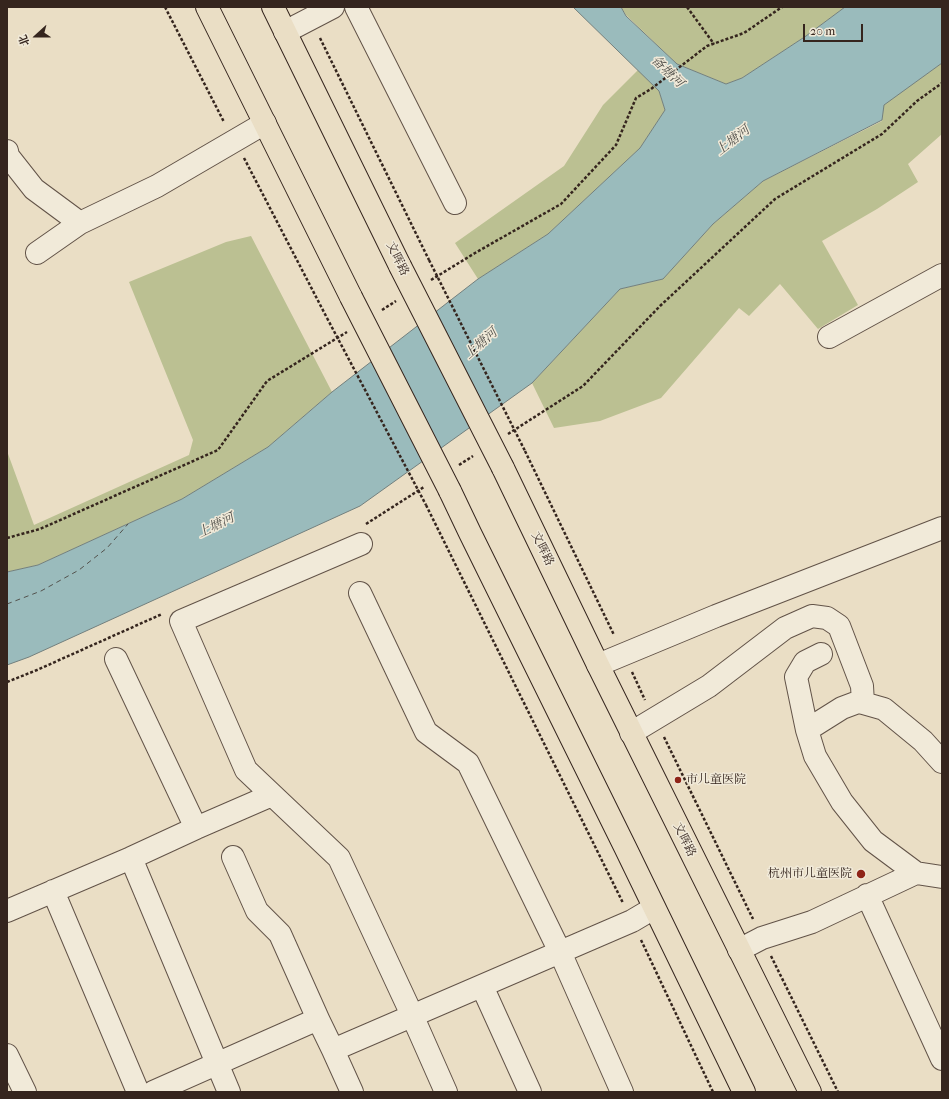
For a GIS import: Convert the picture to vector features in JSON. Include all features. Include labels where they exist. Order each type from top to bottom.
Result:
[{"type":"main road","points":[[207,7],[351,297],[450,491],[744,1092]]},
{"type":"main road","name":"文晖路","points":[[272,7],[400,266],[503,468],[598,666],[810,1092]]},
{"type":"street","points":[[285,32],[333,7]]},
{"type":"street","points":[[356,7],[455,203]]},
{"type":"street","points":[[37,253],[80,223],[157,186],[265,124]]},
{"type":"street","points":[[7,151],[8,156],[34,188],[80,223]]},
{"type":"street","points":[[829,337],[942,275]]},
{"type":"street","points":[[598,666],[724,613],[942,528]]},
{"type":"street","points":[[361,544],[182,621],[246,770],[339,858],[446,1092]]},
{"type":"street","points":[[360,593],[426,732],[468,763],[560,952],[622,1092]]},
{"type":"street","points":[[631,733],[709,686],[784,628],[812,616],[827,618],[839,626],[862,686],[863,703]]},
{"type":"street","points":[[821,654],[805,662],[796,677],[807,730],[815,756],[842,802],[873,841],[916,872],[942,877]]},
{"type":"street","points":[[116,659],[196,828]]},
{"type":"street","points":[[807,730],[842,708],[858,702],[863,703],[884,709],[923,741],[942,762]]},
{"type":"street","points":[[7,911],[272,795]]},
{"type":"street","points":[[233,857],[257,911],[280,934],[352,1092]]},
{"type":"street","points":[[130,858],[229,1092]]},
{"type":"street","points":[[739,950],[762,938],[812,922],[916,872]]},
{"type":"street","points":[[53,891],[138,1092]]},
{"type":"street","points":[[867,895],[942,1059]]},
{"type":"street","points":[[333,1050],[632,921],[654,908]]},
{"type":"street","points":[[482,986],[530,1092]]},
{"type":"street","points":[[153,1092],[318,1018]]},
{"type":"street","points":[[9,1063],[25,1092]]},
{"type":"path","points":[[165,7],[426,505],[632,921],[713,1092]]},
{"type":"path","points":[[687,7],[714,44]]},
{"type":"path","points":[[651,89],[707,46],[744,33],[782,7]]},
{"type":"path","points":[[311,18],[429,260],[525,451],[623,655],[838,1092]]},
{"type":"green space","points":[[621,7],[845,7],[806,36],[742,78],[726,84],[677,64],[626,15]]},
{"type":"green space","points":[[942,63],[942,134],[908,164],[918,182],[877,209],[822,241],[858,305],[818,329],[780,284],[749,316],[739,308],[661,398],[600,421],[554,428],[532,383],[620,289],[663,279],[713,224],[763,181],[882,121],[883,105]]},
{"type":"green space","points":[[638,70],[659,91],[665,110],[640,148],[548,234],[478,279],[455,243],[564,166],[603,105]]},
{"type":"green space","points":[[251,236],[332,392],[268,447],[182,499],[38,565],[7,572],[7,451],[34,525],[189,455],[193,440],[129,282],[226,242]]},
{"type":"water","points":[[573,7],[621,7],[626,16],[677,64],[726,84],[742,78],[806,36],[845,7],[942,7],[942,63],[884,105],[882,120],[763,181],[713,224],[663,279],[620,289],[532,383],[360,506],[29,657],[7,665],[7,572],[38,565],[182,499],[268,447],[332,392],[478,279],[548,234],[640,148],[665,110],[659,91]]},
{"type":"ferry route","points":[[7,604],[41,591],[79,570],[107,548],[128,524]]},
{"type":"place","name":"市儿童医院","points":[[678,780]]},
{"type":"place","name":"杭州市儿童医院","points":[[861,874]]},
{"type":"water label","name":"备塘河","points":[[667,72]]},
{"type":"water label","name":"上塘河","points":[[733,141]]},
{"type":"water label","name":"上塘河","points":[[481,344]]},
{"type":"water label","name":"上塘河","points":[[216,526]]}]
